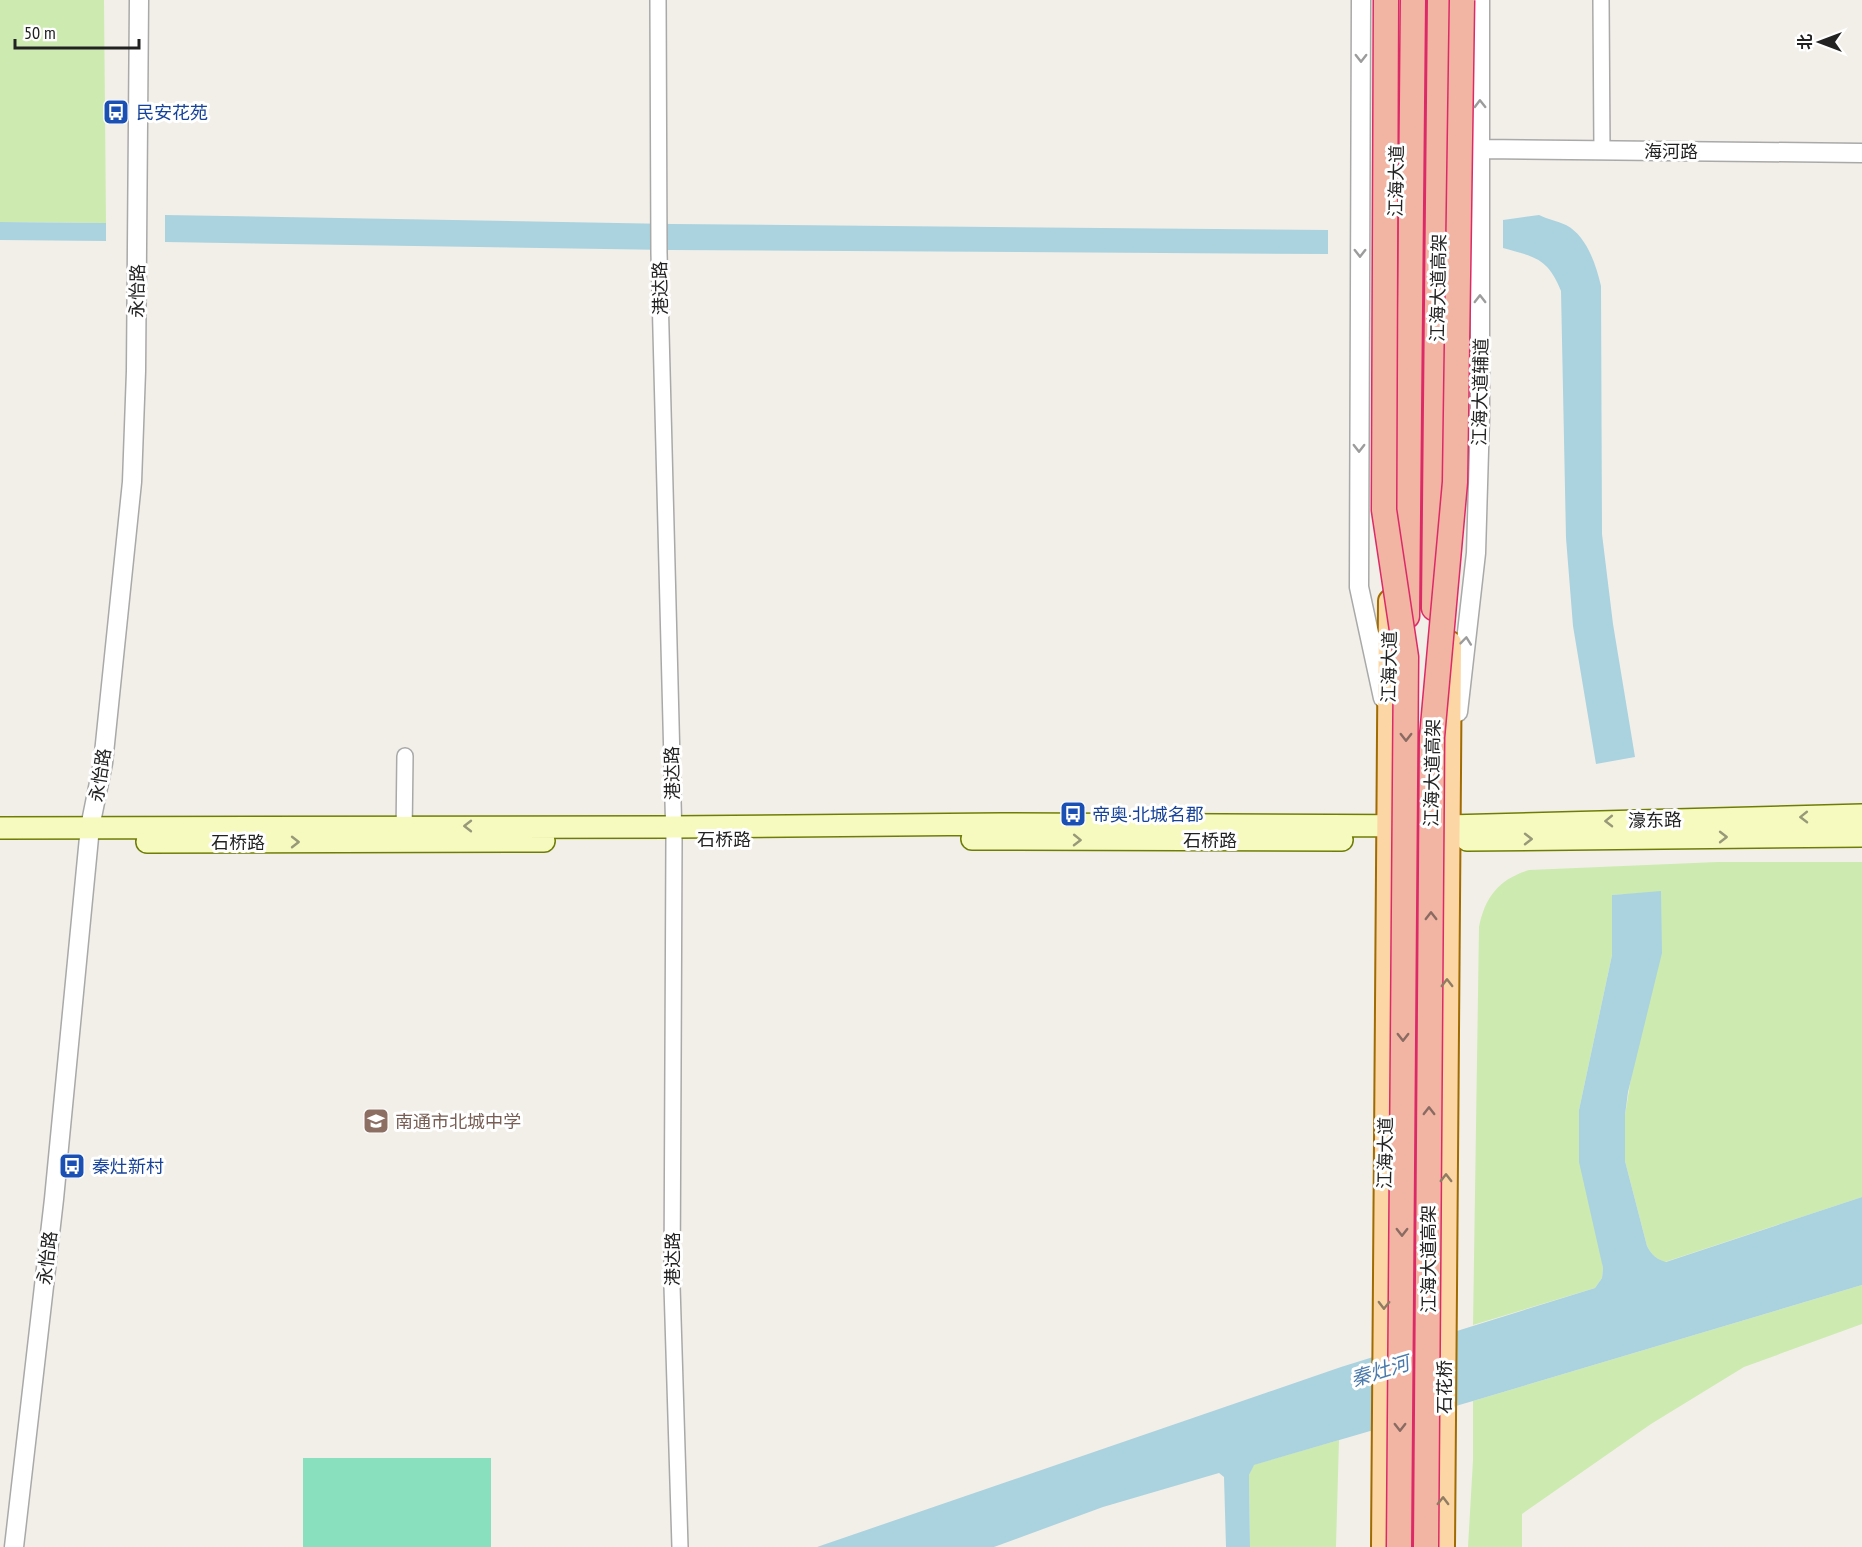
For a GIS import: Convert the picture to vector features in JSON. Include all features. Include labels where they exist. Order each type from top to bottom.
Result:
[{"type":"highway","points":[[1386,0],[1384,510],[1406,657]]},
{"type":"highway","name":"江海大道高架","points":[[1399,1547],[1413,0]]},
{"type":"highway","name":"江海大道高架","points":[[1426,1547],[1440,0]]},
{"type":"highway","points":[[1432,737],[1455,482],[1462,0]]},
{"type":"main road","name":"江海大道","points":[[1383,1547],[1383,1334],[1398,0]]},
{"type":"main road","points":[[1448,833],[1455,0]]},
{"type":"main road","name":"濠东路","points":[[1448,833],[1862,815]]},
{"type":"main road","name":"石桥路","points":[[0,828],[90,834],[674,833],[989,824],[1448,833]]},
{"type":"main road","name":"濠东路","points":[[1448,833],[1862,836]]},
{"type":"main road","name":"石花桥","points":[[1443,1547],[1448,833]]},
{"type":"main road","name":"石桥路","points":[[0,842],[90,834]]},
{"type":"street","name":"永怡路","points":[[14,1547],[54,1199],[90,834],[103,763],[132,482],[136,371],[139,0]]},
{"type":"street","name":"港达路","points":[[658,0],[659,253],[674,833],[672,1286],[680,1547]]},
{"type":"street","points":[[1361,0],[1359,587],[1389,722]]},
{"type":"street","name":"江海大道辅道","points":[[1449,782],[1476,553],[1480,417],[1480,0]]},
{"type":"street","points":[[1601,0],[1602,151]]},
{"type":"street","name":"海河路","points":[[1481,149],[1862,153]]},
{"type":"street","points":[[404,834],[405,756]]},
{"type":"green space","points":[[0,0],[104,0],[106,223],[0,222]]},
{"type":"green space","points":[[1717,862],[1862,862],[1862,1197],[1665,1262],[1653,1254],[1647,1246],[1625,1161],[1625,1115],[1661,892],[1612,895],[1612,955],[1579,1110],[1603,1268],[1602,1278],[1595,1288],[1473,1325],[1479,927],[1485,907],[1495,891],[1509,878],[1529,870]]},
{"type":"green space","points":[[1862,1285],[1862,1324],[1744,1367],[1651,1424],[1522,1514],[1522,1547],[1468,1547],[1473,1460],[1473,1401]]},
{"type":"green space","points":[[1339,1440],[1336,1547],[1250,1547],[1249,1475],[1253,1465]]},
{"type":"green space","points":[[303,1458],[491,1458],[491,1547],[303,1547]]},
{"type":"water","points":[[165,215],[672,224],[1328,230],[1328,254],[669,250],[165,242]]},
{"type":"water","points":[[1539,215],[1566,225],[1580,236],[1593,260],[1601,286],[1602,534],[1613,624],[1635,757],[1596,764],[1573,626],[1566,538],[1561,291],[1551,272],[1539,260],[1503,248],[1503,220]]},
{"type":"water","points":[[0,222],[106,223],[106,241],[0,240]]},
{"type":"water","name":"秦灶河","points":[[1661,891],[1662,953],[1628,1092],[1625,1115],[1625,1161],[1647,1246],[1655,1256],[1666,1262],[1862,1197],[1862,1285],[1254,1465],[1249,1475],[1250,1547],[1226,1547],[1224,1477],[1219,1473],[1103,1507],[994,1547],[817,1547],[1341,1367],[1595,1288],[1602,1278],[1603,1268],[1579,1162],[1579,1110],[1612,955],[1612,895]]},
{"type":"place","name":"民安花苑","points":[[116,112]]},
{"type":"place","name":"帝奥·北城名郡","points":[[1073,814]]},
{"type":"place","name":"南通市北城中学","points":[[376,1121]]},
{"type":"place","name":"秦灶新村","points":[[72,1166]]}]
